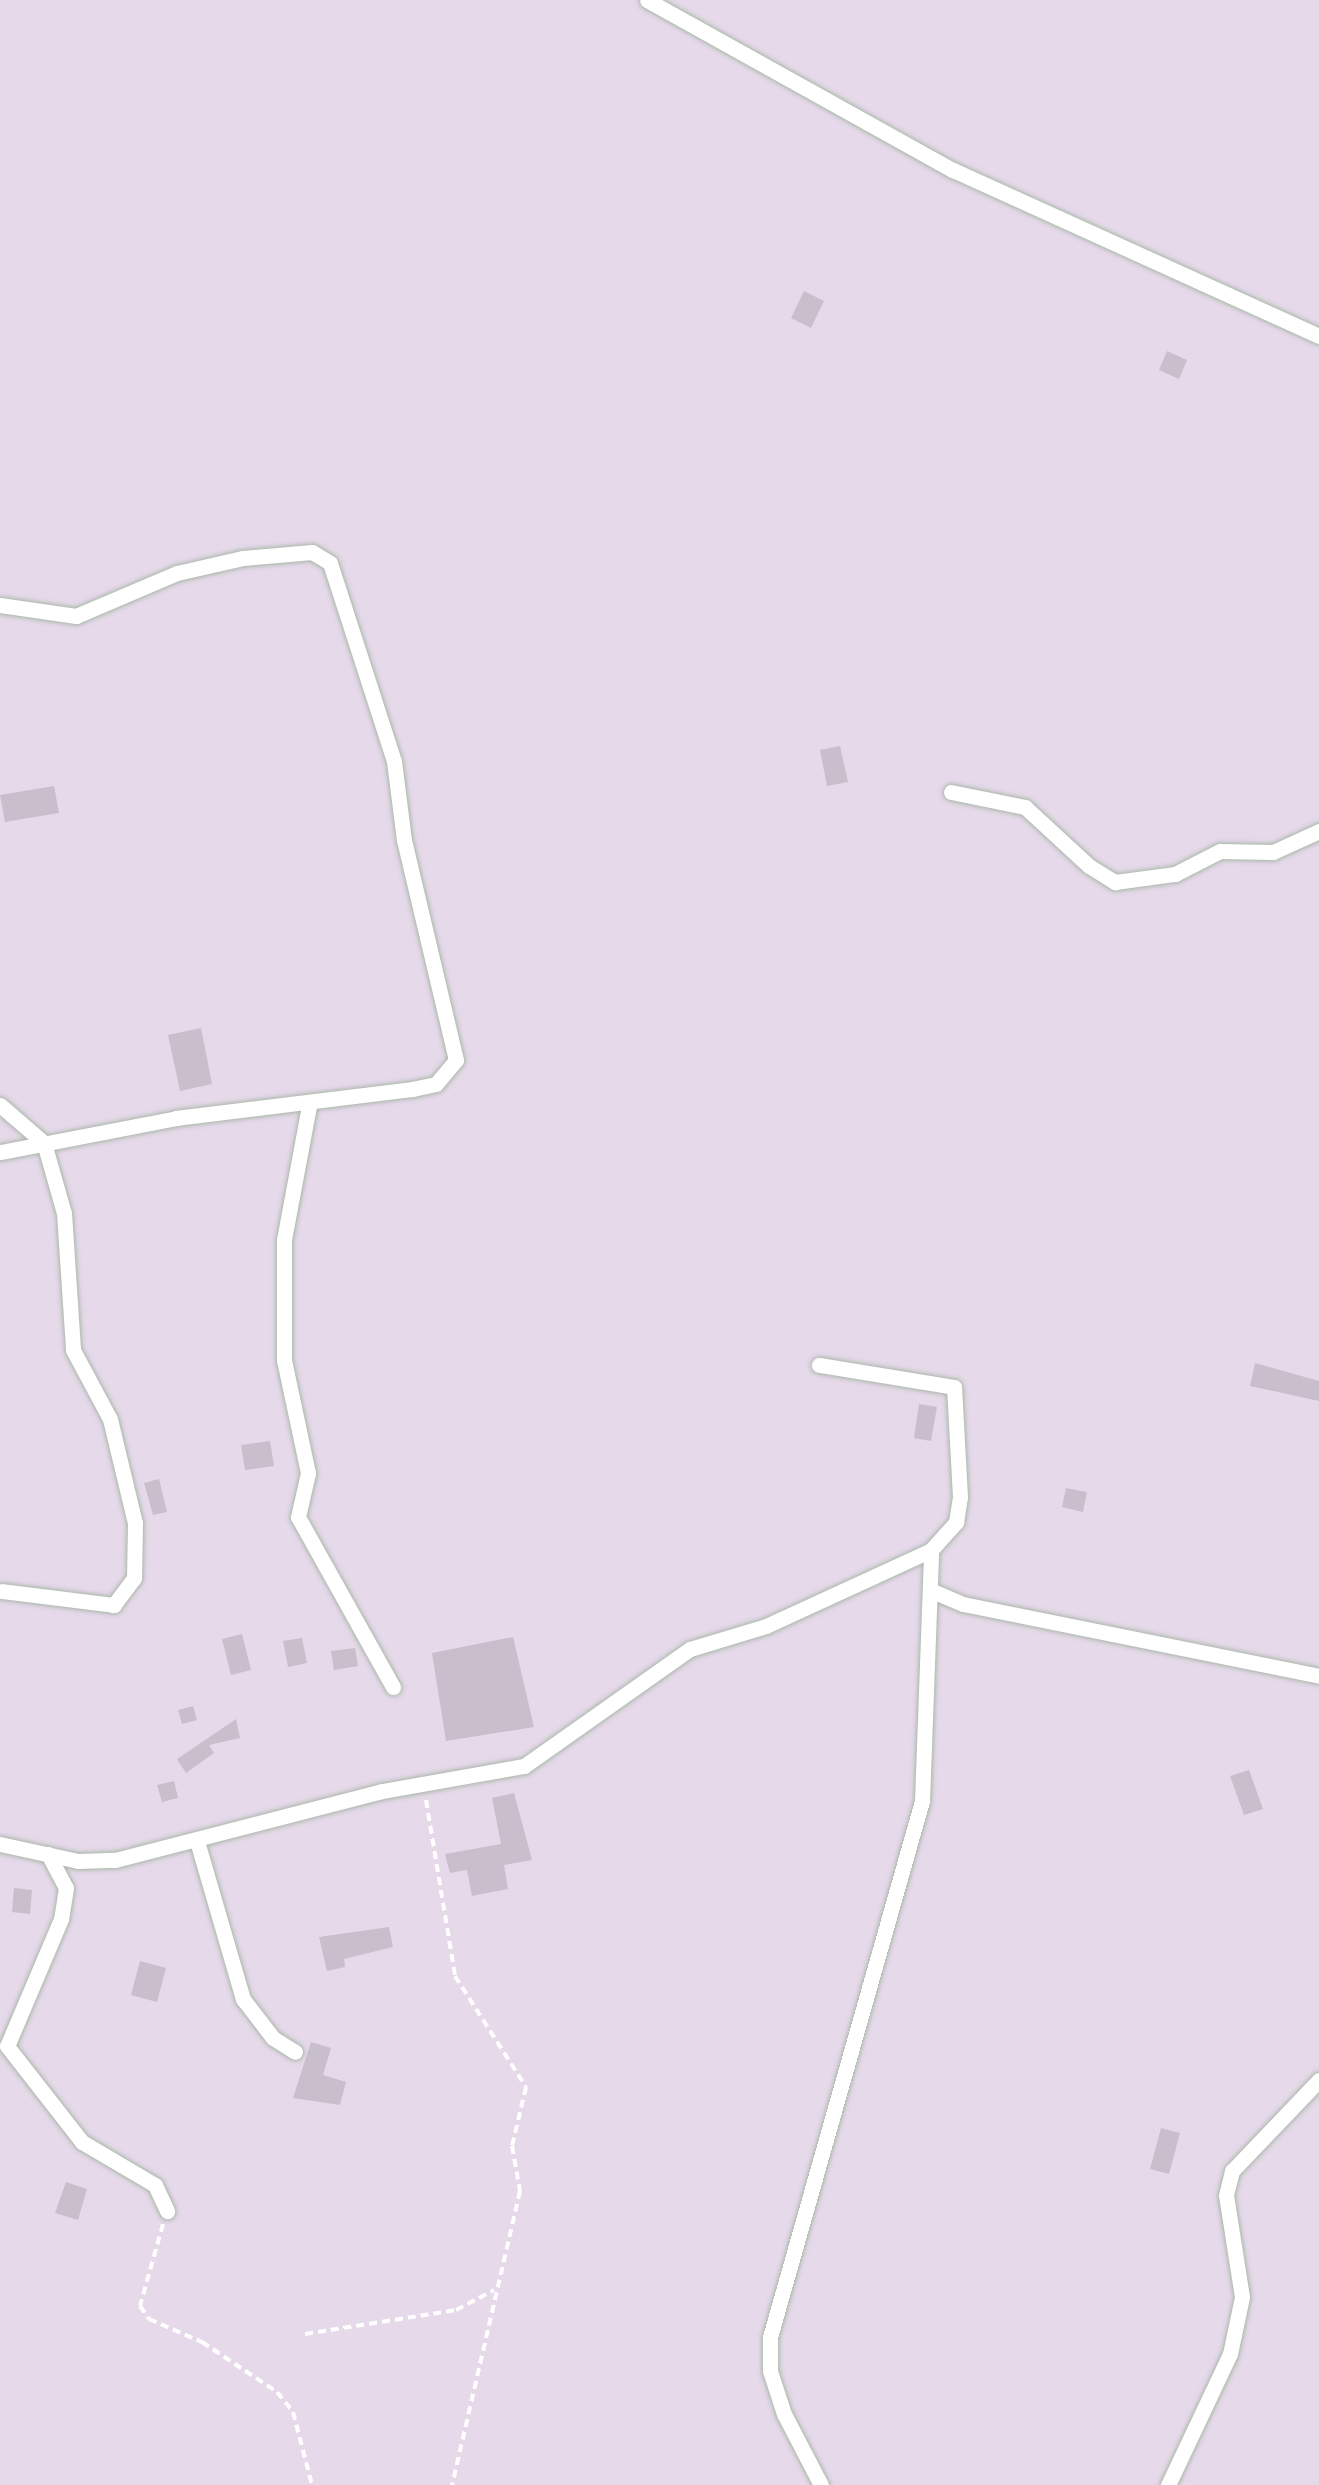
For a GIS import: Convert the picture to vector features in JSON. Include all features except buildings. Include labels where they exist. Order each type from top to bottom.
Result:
[{"type":"street","points":[[647,0],[953,170],[1319,336]]},
{"type":"street","points":[[0,605],[76,616],[178,574],[243,558],[312,552],[330,563],[394,762],[404,840],[456,1060],[436,1084],[309,1106],[177,1118],[0,1152]]},
{"type":"street","points":[[951,792],[1025,807],[1088,866],[1115,882],[1175,874],[1220,852],[1273,852],[1319,831]]},
{"type":"street","points":[[0,1105],[44,1143],[64,1212],[73,1350],[118,1446],[134,1523],[134,1578],[114,1604],[2,1591]]},
{"type":"street","points":[[309,1106],[284,1240],[284,1360],[308,1473],[298,1517],[392,1687]]},
{"type":"street","points":[[0,1844],[48,1854],[115,1860],[524,1766],[690,1649],[766,1626],[930,1550],[956,1522],[960,1496],[954,1387],[819,1365]]},
{"type":"street","points":[[821,2485],[784,2414],[770,2371],[770,2337],[922,1801],[930,1550]]},
{"type":"street","points":[[930,1590],[963,1604],[1319,1676]]},
{"type":"street","points":[[197,1841],[243,1999],[273,2038],[295,2052]]},
{"type":"street","points":[[0,2063],[61,1919],[66,1888],[48,1854]]},
{"type":"street","points":[[7,2046],[82,2142],[155,2185],[167,2210]]},
{"type":"street","points":[[1168,2485],[1230,2354],[1242,2297],[1226,2195],[1232,2171],[1319,2080]]},
{"type":"path","points":[[424,1786],[456,1976],[526,2087],[512,2146],[520,2191],[494,2290],[494,2322],[452,2485]]},
{"type":"path","points":[[167,2210],[140,2306],[149,2319],[202,2342],[277,2392],[293,2412],[312,2485]]},
{"type":"path","points":[[305,2334],[456,2310],[494,2290]]}]
